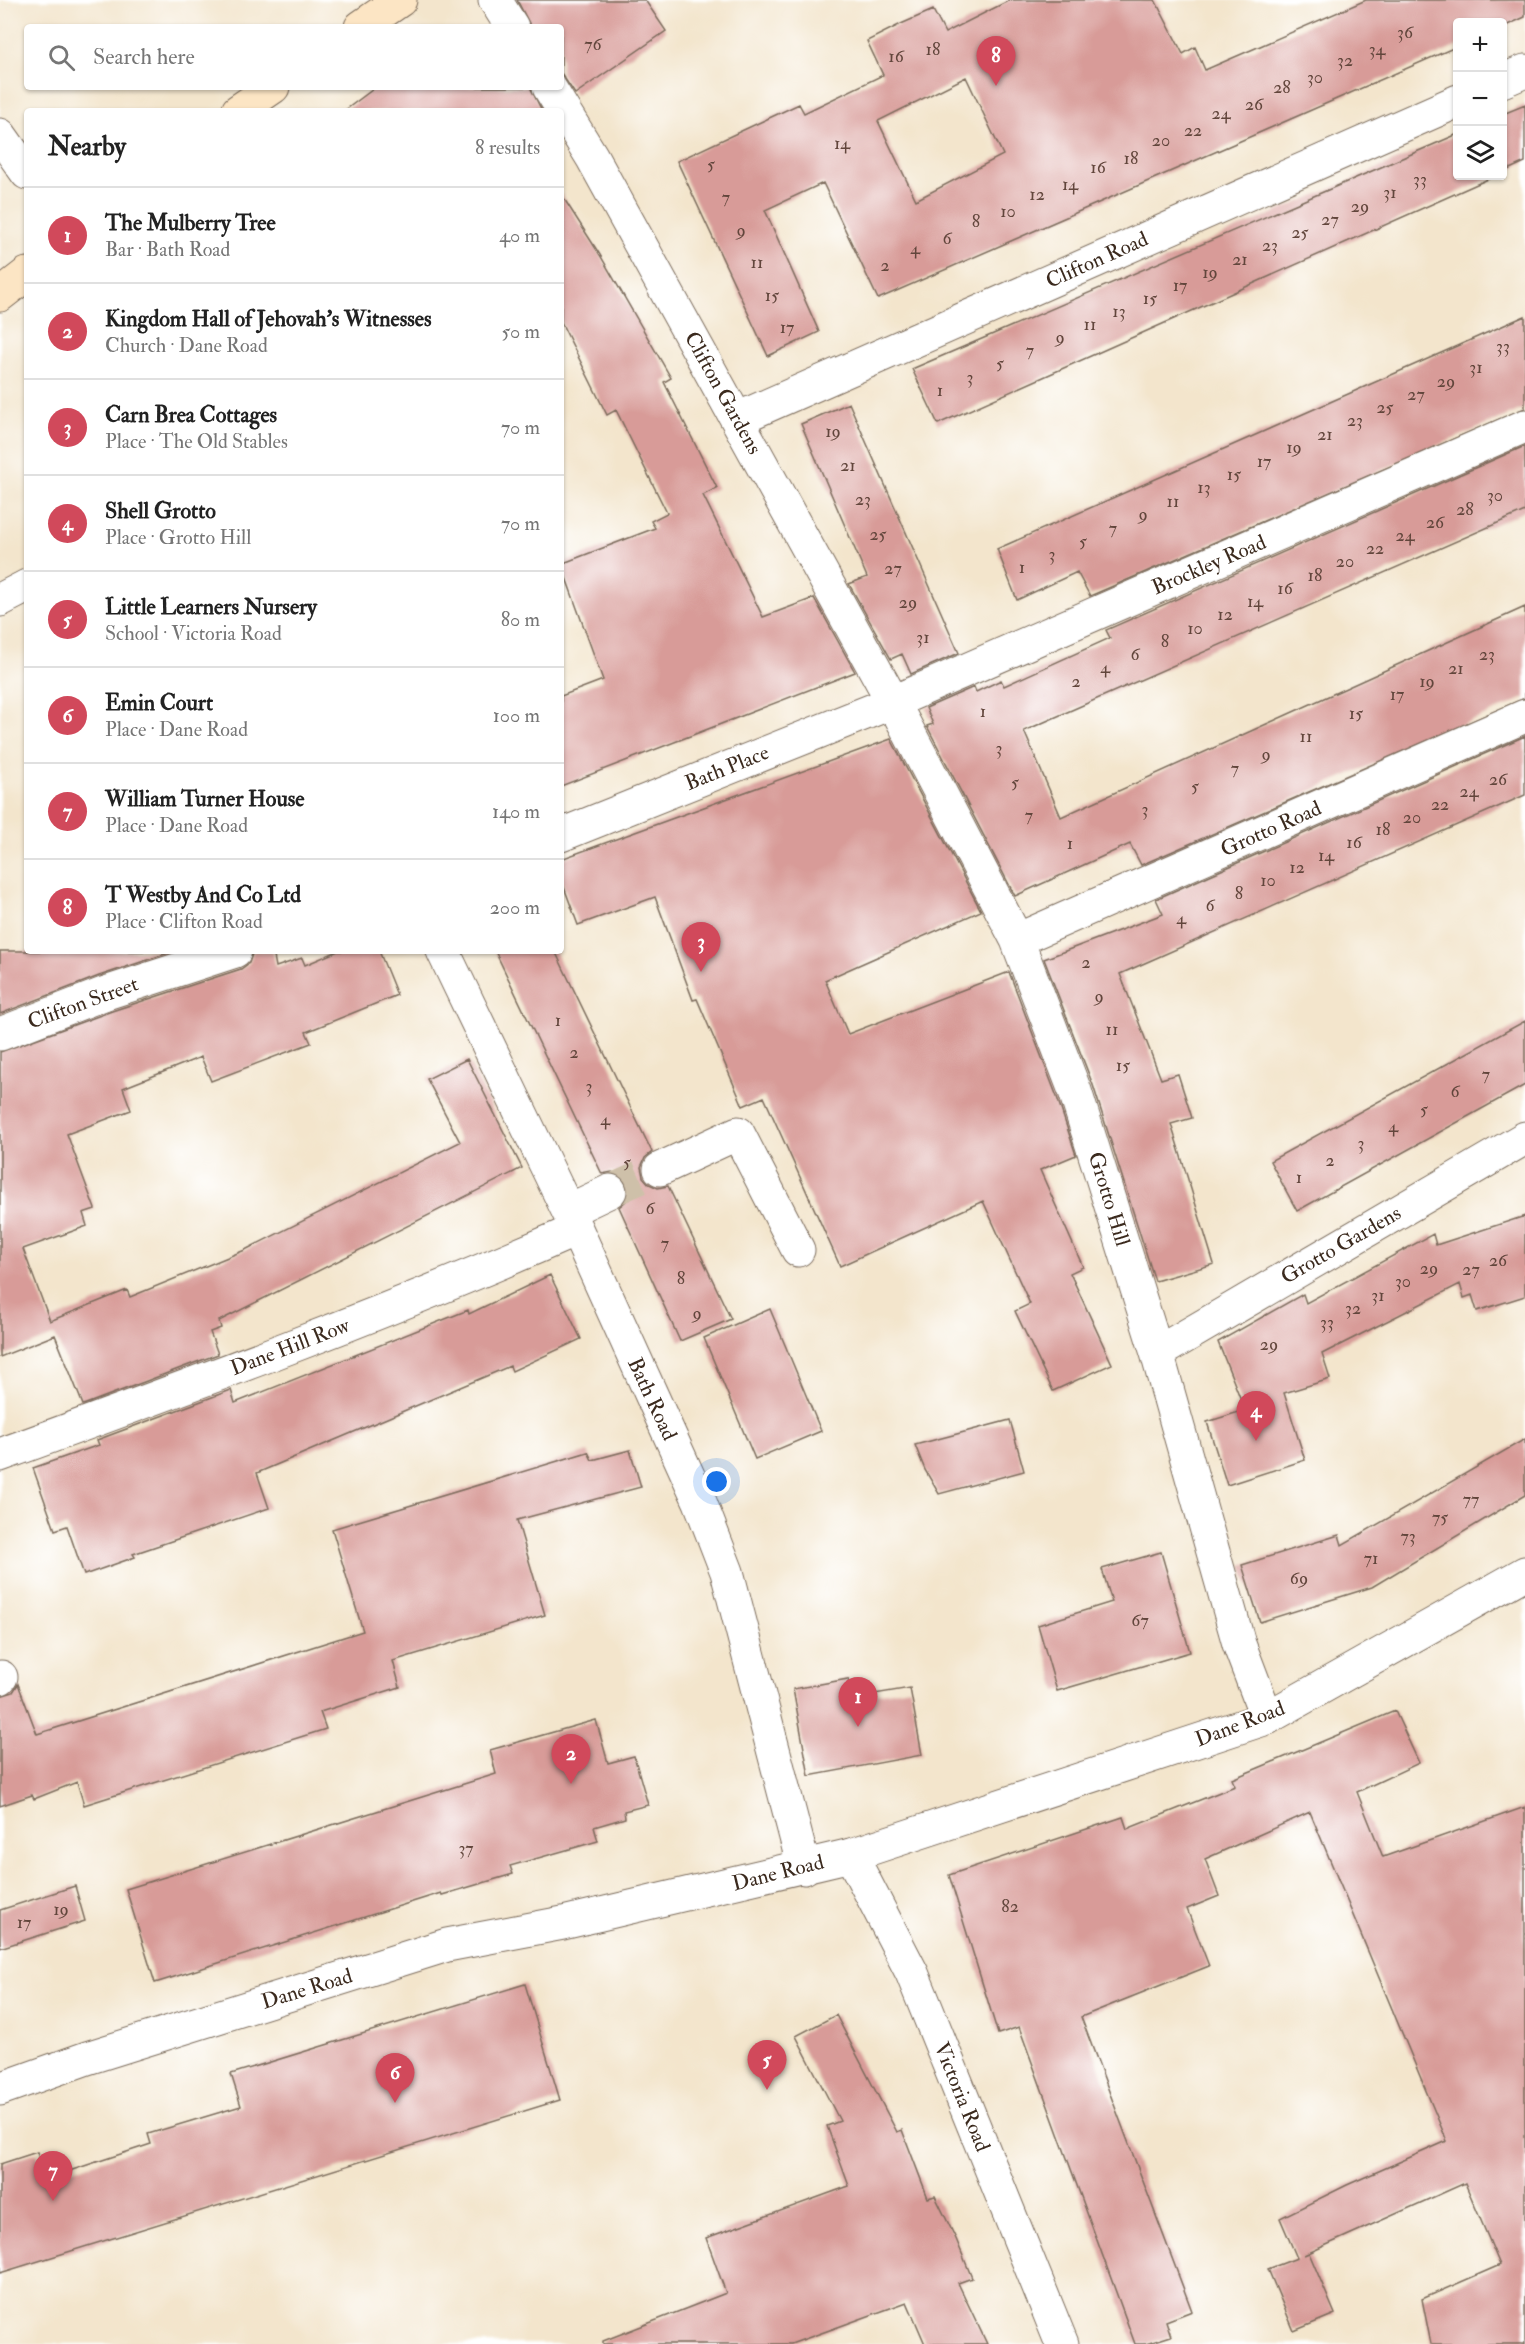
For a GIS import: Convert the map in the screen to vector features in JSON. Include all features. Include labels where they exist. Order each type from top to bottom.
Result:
[{"type":"main road","points":[[365,24],[400,0]]},
{"type":"main road","points":[[242,108],[269,90]]},
{"type":"main road","points":[[0,295],[24,276]]},
{"type":"street","points":[[495,0],[510,24]]},
{"type":"street","points":[[1507,79],[1525,71]]},
{"type":"street","name":"Clifton Gardens","points":[[551,90],[562,108]]},
{"type":"street","name":"Clifton Road","points":[[737,419],[1453,103]]},
{"type":"street","name":"Clifton Gardens","points":[[564,111],[592,157],[893,702]]},
{"type":"street","points":[[0,135],[24,169]]},
{"type":"street","name":"Brockley Road","points":[[893,702],[1525,426]]},
{"type":"street","points":[[0,600],[24,588]]},
{"type":"street","name":"Bath Place","points":[[564,834],[893,702]]},
{"type":"street","name":"Grotto Hill","points":[[893,702],[1017,940],[1075,1091],[1157,1353],[1239,1644],[1267,1718]]},
{"type":"street","name":"Grotto Road","points":[[1017,940],[1525,716]]},
{"type":"street","name":"Clifton Street","points":[[0,1035],[106,993],[226,954]]},
{"type":"street","name":"Bath Road","points":[[444,954],[572,1220],[700,1503],[727,1572],[804,1868]]},
{"type":"street","points":[[660,1169],[738,1133],[798,1250]]},
{"type":"street","name":"Grotto Gardens","points":[[1157,1353],[1525,1138]]},
{"type":"street","name":"Dane Hill Row","points":[[0,1455],[246,1365],[462,1280],[572,1220],[610,1191]]},
{"type":"street","name":"Dane Road","points":[[0,2089],[87,2058],[447,1945],[563,1923],[804,1868],[851,1855],[1267,1718],[1525,1573]]},
{"type":"street","name":"Victoria Road","points":[[851,1855],[912,1973],[1062,2344]]},
{"type":"building","points":[[517,0],[645,0],[666,31],[575,94],[564,78],[564,24],[529,24]]},
{"type":"building","points":[[1010,0],[1155,0],[1183,54],[1195,47],[1205,70],[1366,0],[1525,0],[1525,17],[1507,25],[1507,18],[1453,18],[1453,48],[878,299],[823,183],[765,210],[819,332],[768,356],[677,161],[799,104],[804,113],[883,75],[867,41],[933,10],[945,33]],"holes":[[[966,77],[1003,155],[916,200],[878,121]]]},
{"type":"building","points":[[372,90],[532,90],[540,108],[348,108]]},
{"type":"building","points":[[1525,105],[1525,162],[1507,170],[1507,126],[1507,112]]},
{"type":"building","points":[[1453,136],[1453,180],[1486,180],[938,424],[912,369]]},
{"type":"building","points":[[564,199],[600,255],[671,378],[664,382],[717,488],[703,495],[763,617],[814,598],[855,672],[564,785],[564,695],[603,680],[564,572],[564,563],[655,528],[651,521],[667,513],[616,410],[607,415],[564,328]]},
{"type":"building","points":[[1525,316],[1525,408],[1090,596],[1077,572],[1017,600],[997,549]]},
{"type":"building","points":[[849,403],[959,653],[911,674],[902,654],[891,659],[849,584],[867,577],[801,424]]},
{"type":"building","points":[[1525,446],[1525,511],[1024,731],[1061,817],[1525,607],[1525,698],[1141,865],[1130,844],[1015,896],[927,726],[933,724],[926,708],[974,687],[976,692],[1001,680],[1004,686],[1110,638],[1106,630]]},
{"type":"building","points":[[1525,736],[1525,795],[1120,974],[1161,1079],[1178,1074],[1192,1118],[1171,1124],[1214,1264],[1155,1281],[1093,1085],[1044,959],[1163,914],[1156,899]]},
{"type":"building","points":[[891,739],[981,911],[825,980],[848,1034],[1009,972],[1057,1097],[1076,1155],[1040,1170],[1083,1267],[1070,1273],[1112,1364],[1053,1391],[1015,1311],[1030,1304],[983,1201],[840,1266],[764,1097],[743,1106],[697,999],[693,1000],[655,897],[578,925],[564,887],[564,858]]},
{"type":"building","points":[[0,951],[24,951],[24,954],[165,954],[99,976],[0,1014]]},
{"type":"building","points":[[252,954],[274,954],[276,967],[302,958],[305,965],[331,954],[380,954],[397,995],[306,1032],[311,1043],[211,1081],[201,1057],[123,1088],[131,1110],[67,1134],[95,1209],[83,1213],[87,1226],[23,1249],[50,1321],[127,1290],[130,1297],[245,1250],[460,1142],[427,1079],[467,1059],[522,1168],[219,1321],[221,1328],[210,1332],[218,1354],[83,1405],[55,1335],[0,1357],[0,1052],[112,1011],[241,969],[249,963]]},
{"type":"building","points":[[496,954],[556,954],[652,1152],[645,1158],[641,1167],[643,1177],[649,1184],[658,1188],[668,1186],[731,1319],[680,1341],[619,1207],[626,1201],[629,1193],[627,1182],[620,1175],[612,1172],[602,1174]]},
{"type":"building","points":[[1525,1021],[1525,1085],[1297,1211],[1270,1161]]},
{"type":"building","points":[[1525,1216],[1525,1296],[1477,1311],[1472,1295],[1464,1298],[1460,1284],[1322,1354],[1330,1379],[1284,1393],[1305,1460],[1227,1485],[1207,1422],[1245,1410],[1218,1342],[1303,1294],[1306,1303],[1433,1234],[1436,1245]]},
{"type":"building","points":[[550,1275],[581,1339],[512,1371],[510,1366],[257,1473],[269,1508],[133,1554],[135,1557],[84,1575],[67,1526],[55,1530],[33,1468],[99,1445],[97,1440],[231,1390],[235,1403],[468,1310],[469,1314]]},
{"type":"building","points":[[770,1309],[821,1431],[755,1459],[704,1338]]},
{"type":"building","points":[[1010,1420],[1024,1471],[939,1494],[925,1470],[915,1445]]},
{"type":"building","points":[[1525,1439],[1525,1495],[1372,1587],[1260,1622],[1242,1565],[1339,1535],[1342,1545]]},
{"type":"building","points":[[630,1450],[641,1487],[517,1520],[545,1615],[393,1661],[400,1687],[320,1712],[326,1729],[84,1805],[77,1782],[34,1799],[32,1795],[0,1806],[0,1696],[13,1692],[18,1684],[37,1734],[363,1631],[332,1529],[588,1452],[592,1460]]},
{"type":"building","points":[[1161,1552],[1190,1652],[1057,1691],[1038,1625],[1112,1602],[1102,1569]]},
{"type":"building","points":[[848,1679],[851,1698],[910,1688],[922,1755],[809,1776],[793,1689]]},
{"type":"building","points":[[1395,1711],[1419,1763],[1357,1792],[1383,1857],[1525,1807],[1525,2344],[1431,2344],[1422,2299],[1500,2265],[1465,2183],[1304,2255],[1309,2253],[1335,2314],[1294,2331],[1268,2269],[1297,2258],[1280,2218],[1347,2185],[1447,2141],[1310,1812],[1205,1859],[1219,1896],[1187,1909],[1209,1966],[1081,2017],[1192,2311],[1166,2321],[1171,2336],[1146,2344],[1135,2344],[1019,2027],[998,2034],[949,1875],[1123,1817],[1127,1829],[1235,1786],[1232,1779]]},
{"type":"building","points":[[596,1720],[608,1763],[634,1756],[648,1805],[624,1811],[625,1818],[594,1827],[598,1841],[510,1866],[513,1874],[442,1895],[441,1893],[155,1983],[126,1889],[496,1774],[490,1750]]},
{"type":"building","points":[[75,1886],[85,1921],[0,1948],[0,1910]]},
{"type":"building","points":[[525,1984],[560,2100],[0,2273],[0,2164],[37,2152],[45,2179],[151,2144],[148,2134],[241,2106],[231,2074]]},
{"type":"building","points":[[836,2015],[897,2132],[902,2130],[928,2198],[935,2196],[956,2239],[972,2278],[958,2283],[987,2344],[925,2344],[907,2302],[791,2344],[603,2344],[603,2341],[726,2293],[706,2238],[849,2186],[827,2126],[840,2121],[796,2036]]},
{"type":"tunnel","points":[[610,1191],[660,1169]]},
{"type":"place","name":"T Westby And Co Ltd","points":[[996,86]]},
{"type":"place","name":"Carn Brea Cottages","points":[[701,972]]},
{"type":"place","name":"Shell Grotto","points":[[1256,1441]]},
{"type":"place","name":"The Mulberry Tree","points":[[858,1727]]},
{"type":"place","name":"Kingdom Hall of Jehovah's Witnesses","points":[[571,1784]]},
{"type":"place","name":"Little Learners Nursery","points":[[767,2090]]},
{"type":"place","name":"Emin Court","points":[[395,2103]]},
{"type":"place","name":"William Turner House","points":[[53,2201]]}]
